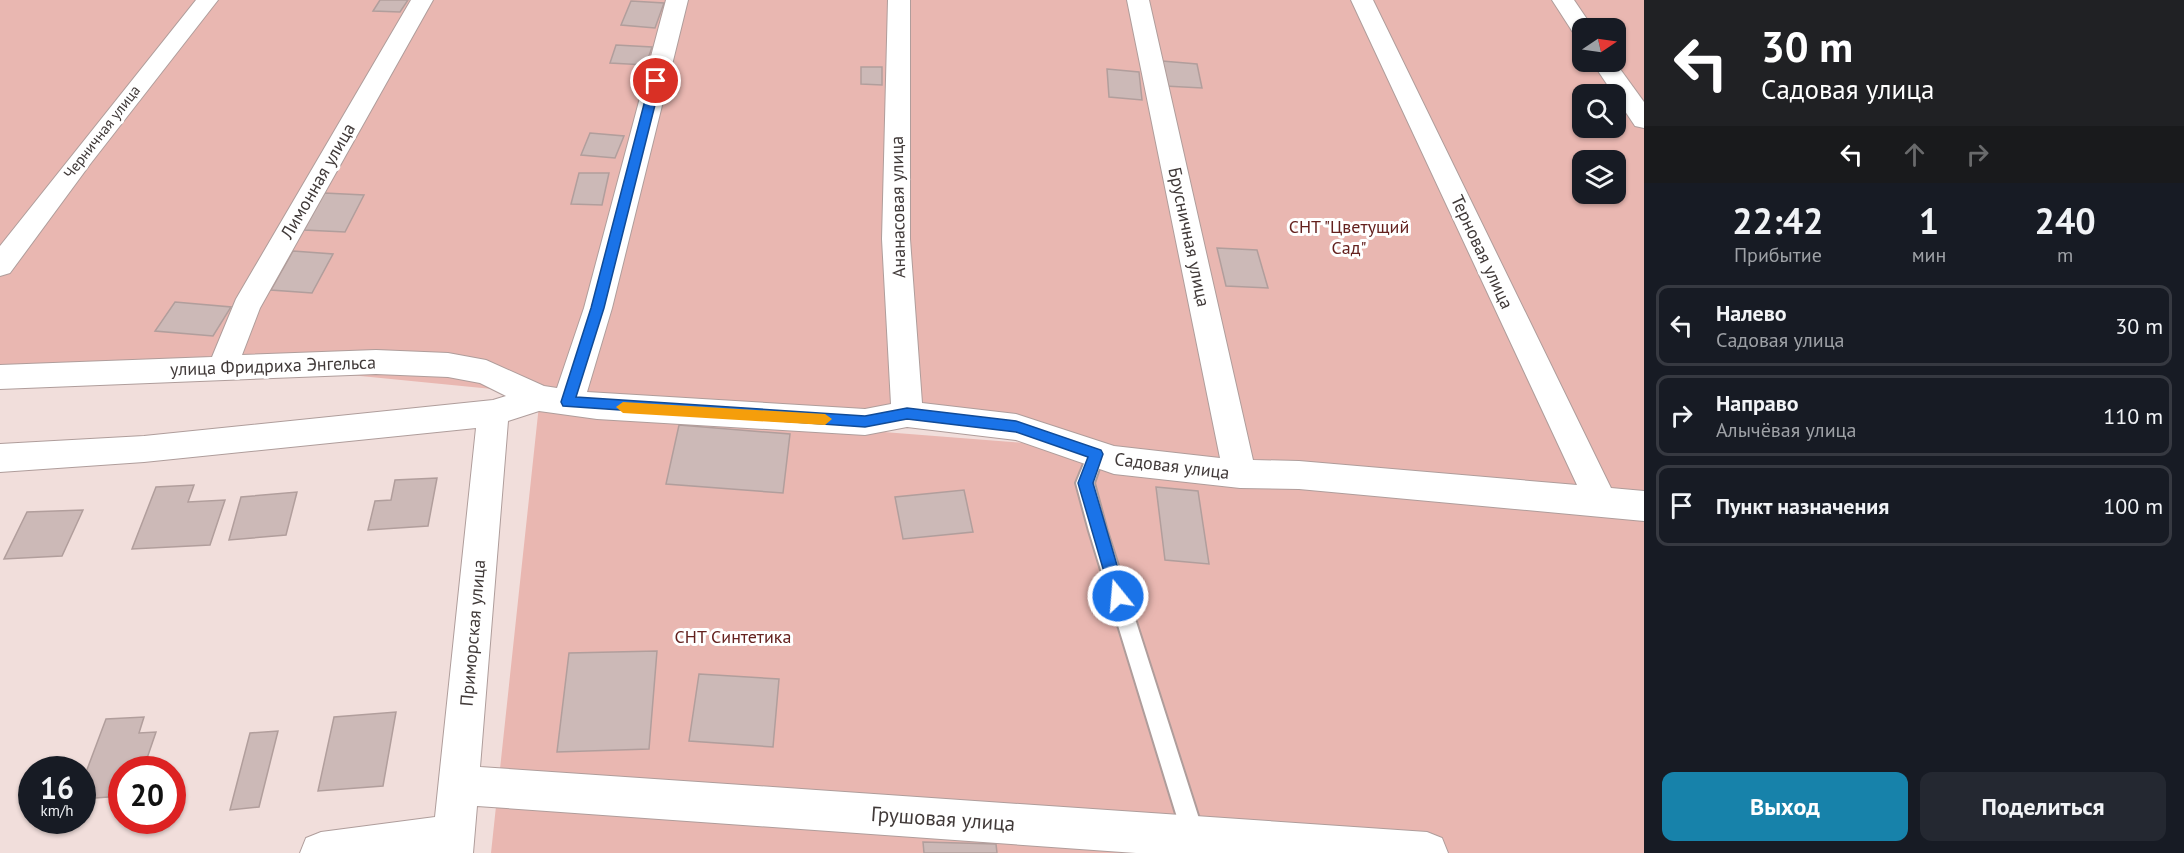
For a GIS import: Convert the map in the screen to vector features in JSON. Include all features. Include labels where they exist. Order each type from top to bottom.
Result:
[{"type":"street","name":"Черничная улица","points":[[0,266],[82,157],[207,0]]},
{"type":"street","name":"Лимонная улица","points":[[223,367],[246,307],[422,0]]},
{"type":"street","points":[[0,458],[156,448],[493,413],[568,402],[598,308],[677,0]]},
{"type":"street","name":"Ананасовая улица","points":[[899,0],[896,239],[907,414]]},
{"type":"street","name":"Брусничная улица","points":[[1138,0],[1240,474]]},
{"type":"street","name":"Терновая улица","points":[[1362,0],[1602,504]]},
{"type":"street","points":[[1563,0],[1575,18]]},
{"type":"street","points":[[1611,72],[1644,120]]},
{"type":"street","name":"улица Фридриха Энгельса","points":[[0,377],[376,362],[448,365],[486,372],[568,402]]},
{"type":"street","name":"Садовая улица","points":[[568,402],[865,422],[907,414],[1016,427],[1114,460],[1240,474],[1299,475],[1644,506]]},
{"type":"street","name":"Приморская улица","points":[[453,844],[493,413]]},
{"type":"street","name":"Грушовая улица","points":[[459,785],[1196,845],[1426,853]]},
{"type":"street","points":[[321,853],[453,844]]},
{"type":"lane","points":[[1096,454],[1085,483],[1196,845]]},
{"type":"green space","points":[[0,0],[1644,0],[1644,853],[491,853],[539,405],[1089,448],[838,412],[574,397],[238,364],[0,375]]},
{"type":"building","points":[[380,0],[408,0],[400,12],[373,11]]},
{"type":"building","points":[[631,1],[664,3],[655,28],[621,25]]},
{"type":"building","points":[[616,45],[652,47],[646,65],[610,63]]},
{"type":"building","points":[[1162,61],[1197,64],[1202,88],[1165,86]]},
{"type":"building","points":[[861,67],[882,67],[882,85],[861,84]]},
{"type":"building","points":[[1107,69],[1139,72],[1142,100],[1109,97]]},
{"type":"building","points":[[590,133],[624,136],[615,158],[581,155]]},
{"type":"building","points":[[579,173],[609,173],[602,205],[571,204]]},
{"type":"building","points":[[324,193],[364,195],[345,232],[304,230]]},
{"type":"building","points":[[1217,248],[1257,250],[1268,288],[1226,286]]},
{"type":"building","points":[[293,251],[333,254],[312,293],[271,290]]},
{"type":"building","points":[[175,302],[231,307],[213,336],[155,331]]},
{"type":"building","points":[[679,425],[790,434],[783,493],[666,484]]},
{"type":"building","points":[[437,478],[428,526],[368,530],[375,501],[391,500],[395,480]]},
{"type":"building","points":[[194,485],[188,502],[225,500],[210,545],[132,549],[156,487]]},
{"type":"building","points":[[1156,487],[1198,491],[1209,564],[1165,560]]},
{"type":"building","points":[[964,490],[973,532],[903,539],[895,497]]},
{"type":"building","points":[[297,492],[286,535],[229,540],[241,497]]},
{"type":"building","points":[[83,510],[62,556],[4,559],[27,512]]},
{"type":"building","points":[[657,651],[649,749],[557,752],[569,653]]},
{"type":"building","points":[[699,674],[779,679],[773,747],[689,741]]},
{"type":"building","points":[[396,712],[383,786],[318,791],[334,717]]},
{"type":"building","points":[[144,717],[139,733],[156,732],[148,756],[108,756],[108,797],[96,798],[96,756],[92,756],[106,719]]},
{"type":"building","points":[[278,731],[259,807],[230,810],[250,733]]},
{"type":"building","points":[[923,842],[996,844],[997,853],[924,853]]},
{"type":"slow traffic","points":[[623,407],[825,419]]},
{"type":"route","points":[[656,81],[598,308],[568,402],[597,406],[865,422],[907,414],[1016,427],[1096,454],[1085,483],[1118,596]]},
{"type":"park label","name":"СНТ \"Цветущий Сад\"","points":[[1349,237]]},
{"type":"park label","name":"СНТ Синтетика","points":[[733,637]]}]
